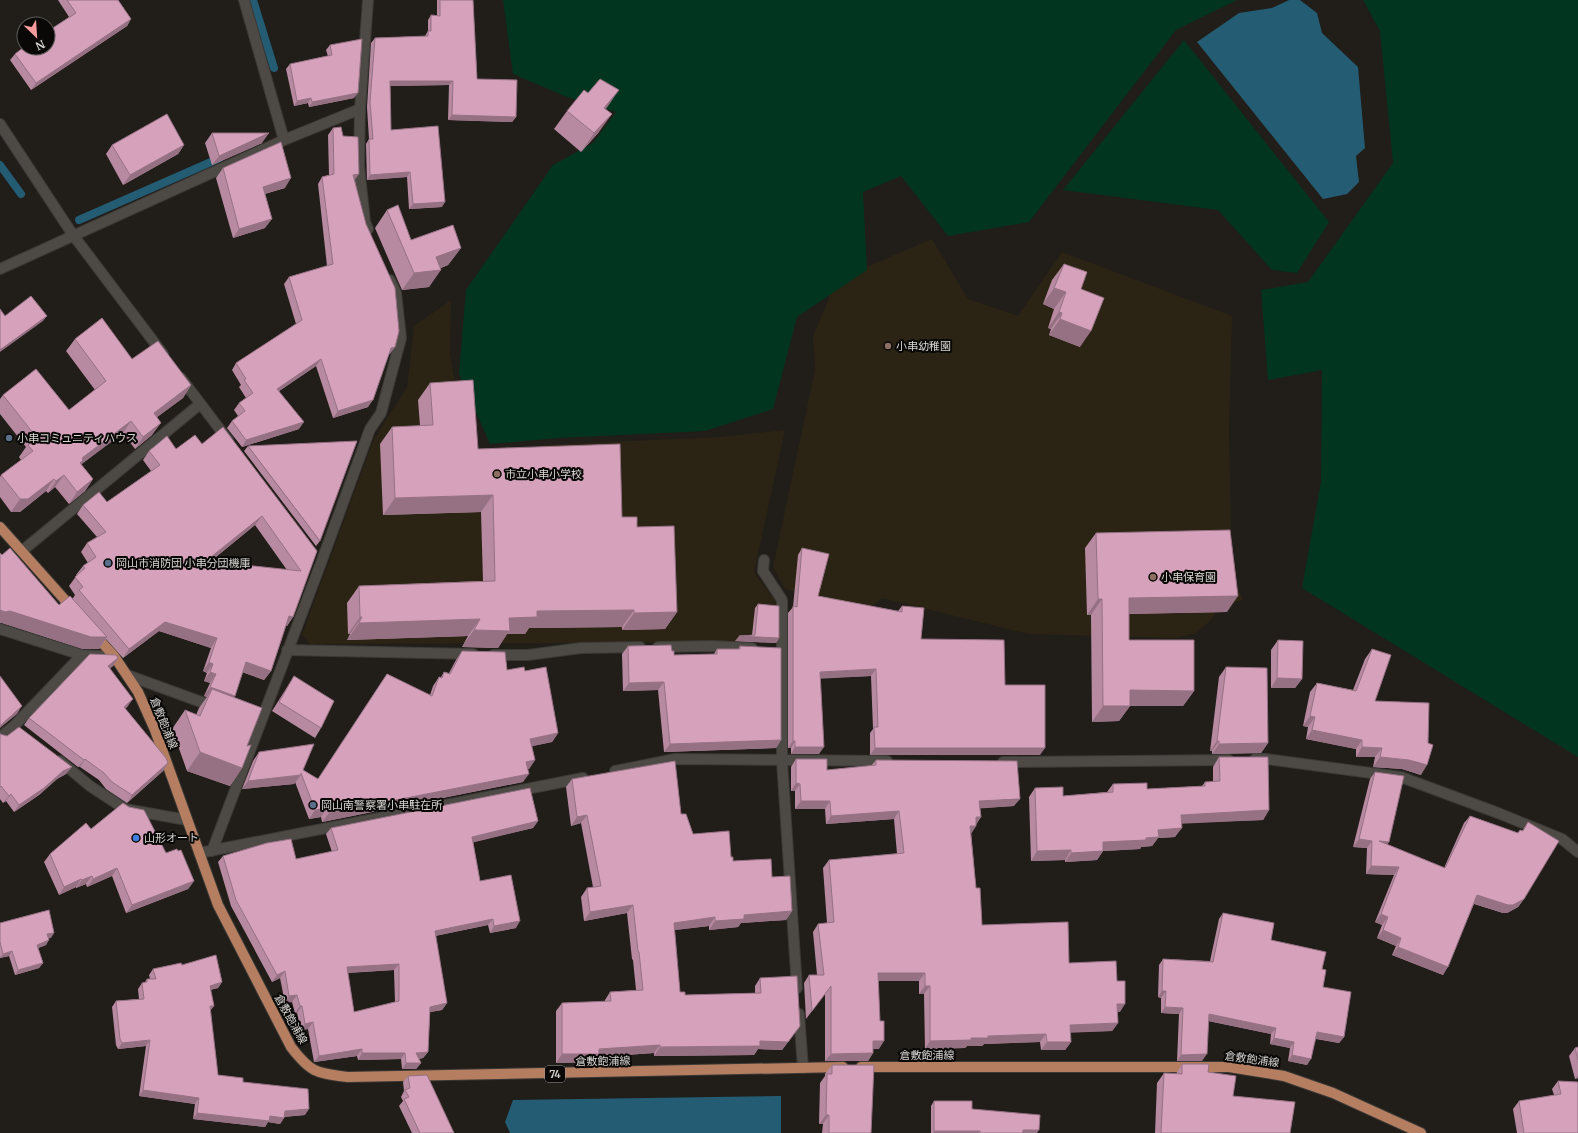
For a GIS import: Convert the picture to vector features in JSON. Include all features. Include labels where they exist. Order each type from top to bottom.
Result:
[{"type":"main road","points":[[0,527],[79,616]]},
{"type":"main road","name":"倉敷飽浦線","points":[[89,628],[114,656],[138,692],[155,730],[218,905],[291,1047],[306,1066],[324,1074],[348,1077],[803,1068],[1229,1067],[1284,1076],[1333,1093],[1421,1133]]},
{"type":"street","points":[[244,0],[284,140]]},
{"type":"street","points":[[368,0],[360,109],[359,166],[365,222],[371,236]]},
{"type":"street","points":[[0,269],[284,140],[360,109]]},
{"type":"street","points":[[0,124],[73,235],[167,360]]},
{"type":"street","points":[[212,852],[257,721],[321,563],[370,429],[381,414],[401,338],[396,293],[386,272]]},
{"type":"street","points":[[177,372],[233,446]]},
{"type":"street","points":[[22,551],[200,404]]},
{"type":"street","points":[[312,551],[321,563]]},
{"type":"street","points":[[764,560],[762,571],[782,600],[778,649],[782,761],[803,1068]]},
{"type":"street","points":[[0,629],[82,655],[114,656]]},
{"type":"street","points":[[287,650],[528,655],[581,648],[712,646],[759,648]]},
{"type":"street","points":[[0,737],[17,728],[82,655]]},
{"type":"street","points":[[126,675],[223,709]]},
{"type":"street","points":[[54,755],[90,786],[125,808],[187,820]]},
{"type":"street","points":[[199,853],[212,852],[675,759],[900,762]]},
{"type":"street","points":[[994,762],[1266,759],[1401,777],[1498,813],[1562,839],[1578,852]]},
{"type":"shaded area","points":[[932,239],[968,299],[1018,316],[1062,252],[1232,316],[1229,430],[1232,577],[1243,600],[1219,607],[1211,620],[1196,633],[1175,638],[1028,634],[882,598],[871,607],[785,589],[773,567],[815,370],[813,337],[836,280]]},
{"type":"shaded area","points":[[451,300],[450,353],[455,385],[469,450],[519,453],[543,445],[720,437],[785,430],[754,572],[776,602],[774,642],[310,644],[302,635],[373,441],[407,387],[414,326]]},
{"type":"green space","points":[[503,0],[1237,0],[1176,30],[1029,222],[948,236],[901,176],[863,192],[867,270],[797,317],[773,409],[705,431],[558,438],[490,444],[459,374],[466,290],[553,165],[593,143],[616,112],[567,97],[513,74]]},
{"type":"green space","points":[[1363,0],[1578,0],[1578,757],[1302,588],[1321,482],[1322,370],[1268,380],[1261,290],[1308,282],[1393,163],[1380,31]]},
{"type":"green space","points":[[1184,40],[1329,222],[1297,273],[1272,270],[1218,210],[1063,190]]},
{"type":"water","points":[[1289,0],[1300,0],[1317,13],[1322,33],[1358,67],[1365,148],[1356,156],[1359,182],[1347,194],[1323,199],[1197,42],[1239,13],[1272,8]]},
{"type":"water","points":[[781,1096],[781,1133],[510,1133],[505,1122],[513,1100]]},
{"type":"building","points":[[67,0],[118,0],[131,19],[36,83],[16,56],[56,56],[56,26],[76,13]]},
{"type":"building","points":[[440,0],[473,0],[477,79],[517,80],[516,117],[452,115],[453,81],[390,81],[391,130],[438,126],[445,202],[413,204],[410,172],[370,175],[369,139],[373,139],[370,102],[375,38],[428,36],[428,31],[431,31],[431,15],[440,16]]},
{"type":"building","points":[[362,39],[358,93],[312,102],[311,98],[297,101],[290,64],[332,55],[330,45]]},
{"type":"building","points":[[600,79],[619,90],[604,108],[612,114],[594,133],[567,111],[584,90],[588,93]]},
{"type":"building","points":[[167,114],[184,145],[130,175],[112,145]]},
{"type":"building","points":[[341,127],[343,136],[358,137],[359,174],[353,175],[366,224],[395,288],[399,331],[395,347],[391,348],[373,400],[338,411],[321,359],[277,389],[304,422],[246,440],[232,421],[245,411],[239,403],[253,393],[244,380],[246,379],[236,363],[302,320],[289,277],[333,264],[322,177],[334,174],[333,128]]},
{"type":"building","points":[[212,133],[269,133],[219,156]]},
{"type":"building","points":[[281,142],[291,178],[263,187],[272,219],[239,229],[223,168]]},
{"type":"building","points":[[398,205],[411,240],[453,225],[461,248],[436,257],[441,270],[414,273],[387,210]]},
{"type":"building","points":[[1064,264],[1087,272],[1081,289],[1104,298],[1091,331],[1060,319],[1062,313],[1059,312],[1066,292],[1054,288]]},
{"type":"building","points":[[31,296],[47,316],[0,350],[0,309],[5,316]]},
{"type":"building","points":[[102,318],[132,359],[158,341],[191,385],[154,413],[161,423],[143,437],[131,421],[82,458],[83,460],[80,463],[93,479],[77,492],[64,475],[56,481],[54,479],[28,499],[20,499],[1,475],[33,451],[28,445],[37,438],[3,395],[36,369],[69,410],[106,381],[75,339]]},
{"type":"building","points":[[473,380],[478,449],[620,444],[622,517],[637,517],[637,527],[674,526],[677,612],[634,613],[634,610],[537,611],[537,617],[509,618],[510,631],[474,630],[480,619],[359,623],[362,617],[360,617],[359,586],[495,581],[493,495],[395,498],[392,427],[433,425],[430,383]]},
{"type":"building","points":[[223,427],[317,551],[293,617],[289,616],[271,671],[246,662],[235,696],[210,687],[216,674],[210,672],[213,664],[209,662],[217,638],[165,622],[129,649],[79,590],[83,587],[75,577],[85,568],[83,566],[96,557],[87,543],[106,532],[83,505],[99,492],[107,502],[160,465],[149,451],[167,436],[176,449],[195,435],[202,444]],"holes":[[[262,516],[301,571],[206,561]]]},
{"type":"building","points":[[357,441],[320,541],[248,446]]},
{"type":"building","points":[[1230,530],[1238,596],[1129,598],[1129,640],[1194,640],[1194,691],[1130,690],[1130,706],[1103,706],[1102,599],[1098,599],[1096,533]]},
{"type":"building","points":[[10,548],[59,605],[70,596],[107,637],[91,637],[10,611],[5,612],[0,610],[0,553],[2,555]]},
{"type":"building","points":[[802,548],[829,554],[818,596],[902,612],[902,606],[924,608],[921,639],[1004,640],[1005,685],[1045,685],[1045,748],[875,748],[874,727],[878,727],[876,669],[820,672],[824,747],[795,747],[795,741],[793,741],[793,606],[797,607]]},
{"type":"building","points":[[758,604],[779,606],[779,638],[739,636],[755,635]]},
{"type":"building","points":[[1278,640],[1303,641],[1302,679],[1277,678]]},
{"type":"building","points":[[671,645],[674,655],[717,654],[717,649],[740,649],[740,646],[781,648],[781,740],[670,744],[664,682],[629,683],[628,646]]},
{"type":"building","points":[[1372,649],[1391,655],[1375,701],[1429,703],[1428,743],[1433,745],[1427,765],[1409,760],[1380,757],[1382,748],[1362,747],[1362,740],[1312,730],[1315,717],[1310,716],[1317,683],[1356,691]]},
{"type":"building","points":[[462,651],[505,652],[507,670],[524,667],[525,671],[546,667],[558,733],[530,739],[535,760],[526,762],[529,774],[329,813],[327,808],[315,810],[301,773],[301,775],[248,781],[259,752],[314,744],[303,770],[318,779],[387,674],[432,696],[439,677],[442,678],[444,672],[450,674]]},
{"type":"building","points":[[90,654],[116,655],[118,658],[108,666],[133,699],[124,707],[166,758],[168,763],[132,795],[112,782],[104,773],[85,759],[84,760],[29,718]]},
{"type":"building","points":[[1226,667],[1267,668],[1268,743],[1219,744],[1219,741],[1217,741]]},
{"type":"building","points":[[0,676],[22,706],[0,727]]},
{"type":"building","points":[[294,676],[334,701],[321,728],[279,702]]},
{"type":"building","points":[[212,689],[262,708],[247,746],[251,745],[242,768],[200,752],[185,710],[200,716]]},
{"type":"building","points":[[19,727],[72,767],[63,771],[44,788],[19,805],[11,794],[9,796],[1,786],[0,787],[0,734],[7,736]]},
{"type":"building","points":[[1219,757],[1268,757],[1269,810],[1181,815],[1182,828],[1158,830],[1159,837],[1146,838],[1146,840],[1103,842],[1103,851],[1071,853],[1071,850],[1037,851],[1035,788],[1063,787],[1063,796],[1113,792],[1113,784],[1147,783],[1147,789],[1205,786],[1205,782],[1220,781]]},
{"type":"building","points":[[796,759],[827,759],[827,770],[876,765],[876,760],[1017,761],[1020,799],[979,801],[981,817],[976,817],[976,826],[970,826],[976,888],[980,888],[982,925],[1068,922],[1069,963],[1116,961],[1117,981],[1125,981],[1125,1004],[1117,1004],[1118,1023],[1070,1025],[1071,1042],[1047,1042],[1046,1034],[988,1036],[988,1038],[971,1038],[971,1040],[930,1041],[930,986],[925,986],[925,973],[878,973],[880,1021],[884,1021],[884,1041],[873,1041],[873,1053],[831,1054],[831,986],[812,1011],[809,975],[824,975],[818,924],[834,922],[829,860],[904,853],[899,811],[831,816],[830,801],[801,801],[800,784],[796,783]]},
{"type":"building","points":[[675,761],[681,814],[686,814],[693,834],[729,831],[731,857],[733,857],[733,861],[771,859],[772,877],[790,876],[792,911],[744,915],[744,919],[715,921],[715,917],[674,923],[680,992],[685,992],[685,995],[761,993],[760,978],[797,976],[800,1026],[788,1042],[760,1041],[760,1046],[660,1047],[660,1045],[599,1049],[599,1054],[562,1054],[562,1003],[611,1001],[610,992],[643,990],[633,905],[590,912],[587,888],[601,886],[587,815],[577,817],[572,779]]},
{"type":"building","points":[[1375,772],[1404,776],[1389,842],[1379,841],[1445,868],[1470,816],[1518,833],[1520,830],[1523,831],[1528,822],[1559,841],[1524,899],[1513,905],[1508,905],[1477,895],[1448,967],[1398,947],[1401,938],[1383,930],[1388,917],[1381,914],[1399,867],[1371,866],[1372,841],[1359,839]]},
{"type":"building","points":[[530,788],[538,821],[472,837],[480,881],[511,875],[520,921],[494,926],[493,919],[435,931],[447,1003],[430,1007],[428,1052],[416,1053],[421,1063],[406,1063],[405,1053],[362,1053],[362,1049],[319,1056],[313,1022],[305,1024],[302,1006],[300,1006],[297,995],[289,996],[285,971],[277,975],[236,900],[223,856],[267,843],[291,839],[296,859],[338,850],[331,828]],"holes":[[[399,964],[399,1001],[354,1012],[347,967]]]},
{"type":"building","points":[[123,803],[129,807],[144,810],[166,853],[177,849],[178,851],[181,850],[194,881],[132,905],[117,868],[93,879],[92,876],[82,880],[81,879],[64,887],[50,854],[86,823],[91,829]]},
{"type":"building","points":[[49,910],[54,933],[47,934],[49,940],[37,945],[43,963],[18,970],[12,951],[3,954],[0,942],[0,923]]},
{"type":"building","points":[[1223,913],[1274,923],[1271,940],[1326,952],[1322,969],[1326,970],[1323,987],[1351,992],[1344,1037],[1317,1032],[1311,1059],[1292,1055],[1294,1042],[1274,1038],[1276,1028],[1209,1014],[1207,1054],[1181,1055],[1183,1008],[1165,1007],[1166,991],[1162,991],[1163,959],[1213,962]]},
{"type":"building","points":[[216,955],[222,982],[210,986],[214,1006],[210,1006],[218,1075],[243,1078],[243,1082],[308,1089],[309,1109],[285,1111],[284,1118],[270,1116],[269,1121],[197,1113],[199,1098],[143,1090],[150,1040],[122,1043],[120,1039],[116,1001],[144,999],[142,983],[147,982],[147,979],[156,979],[153,969],[181,963],[182,965]]},
{"type":"building","points":[[1578,1047],[1578,1060],[1575,1048]]},
{"type":"building","points":[[1182,1064],[1209,1064],[1208,1072],[1236,1076],[1233,1096],[1295,1102],[1290,1133],[1161,1133],[1164,1073],[1182,1074]]},
{"type":"building","points":[[832,1065],[874,1065],[871,1133],[829,1133],[829,1115],[826,1115],[827,1074],[832,1074]]},
{"type":"building","points":[[427,1075],[454,1133],[420,1133],[404,1099],[409,1097],[405,1090],[410,1088],[408,1076]]},
{"type":"building","points":[[1558,1081],[1578,1082],[1578,1133],[1524,1133],[1519,1101],[1561,1094]]},
{"type":"building","points":[[934,1101],[972,1101],[972,1109],[1040,1115],[1039,1130],[1023,1130],[1023,1133],[934,1131]]},
{"type":"waterway","points":[[253,0],[274,68]]},
{"type":"waterway","points":[[79,220],[220,158]]},
{"type":"waterway","points":[[0,165],[21,194]]},
{"type":"place","name":"小串幼稚園","points":[[888,346]]},
{"type":"place","name":"小串コミュニティハウス","points":[[9,438]]},
{"type":"place","name":"市立小串小学校","points":[[497,474]]},
{"type":"place","name":"岡山市消防団 小串分団機庫","points":[[108,563]]},
{"type":"place","name":"小串保育園","points":[[1153,577]]},
{"type":"place","name":"岡山南警察署小串駐在所","points":[[313,805]]},
{"type":"place","name":"山形オート","points":[[136,838]]}]
